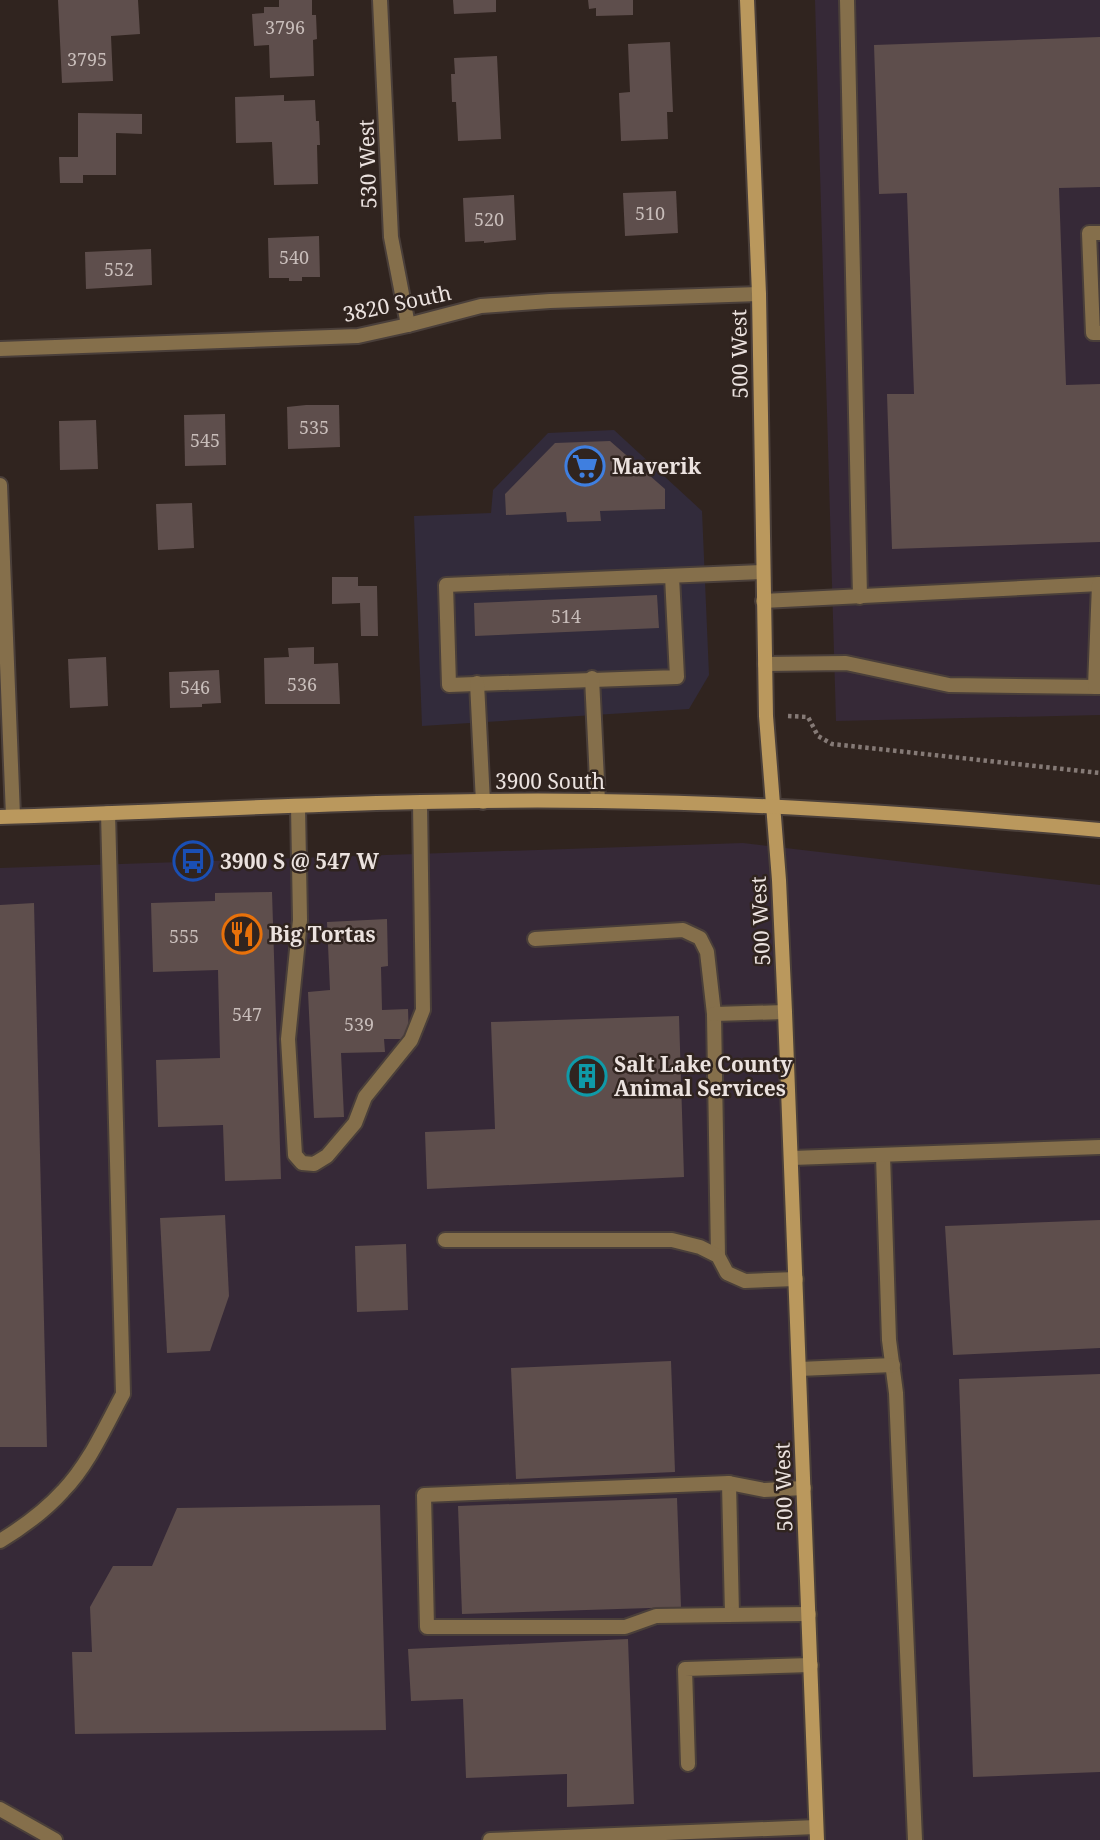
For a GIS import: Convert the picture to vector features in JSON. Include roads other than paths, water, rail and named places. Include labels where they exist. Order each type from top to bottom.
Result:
[{"type":"main road","name":"500 West","points":[[747,0],[759,294],[766,716],[792,1158],[817,1834]]},
{"type":"main road","name":"3900 South","points":[[6,816],[298,806],[598,801],[855,810],[1100,830]]},
{"type":"street","name":"530 West","points":[[380,0],[391,237],[408,326]]},
{"type":"street","points":[[847,0],[860,597]]},
{"type":"street","points":[[1100,233],[1089,233],[1093,333],[1100,333]]},
{"type":"street","name":"3820 South","points":[[0,349],[358,335],[408,326],[481,306],[759,294]]},
{"type":"street","points":[[0,485],[6,816]]},
{"type":"street","points":[[673,576],[677,677],[449,685],[446,585],[762,572]]},
{"type":"street","points":[[763,601],[1099,584],[1097,687],[949,685],[846,663],[765,664]]},
{"type":"street","points":[[592,678],[598,801]]},
{"type":"street","points":[[477,683],[484,802]]},
{"type":"street","points":[[298,806],[300,920],[288,1040],[295,1155],[302,1163],[314,1164],[327,1156],[355,1123],[365,1097],[411,1040],[423,1010],[420,803]]},
{"type":"street","points":[[0,1541],[30,1522],[64,1490],[83,1464],[123,1394],[108,813]]},
{"type":"street","points":[[535,939],[683,930],[700,938],[707,952],[714,1014],[718,1256],[727,1273],[745,1281],[796,1279]]},
{"type":"street","points":[[714,1014],[785,1012]]},
{"type":"street","points":[[792,1158],[1100,1147]]},
{"type":"street","points":[[883,1156],[889,1340],[897,1408],[915,1840]]},
{"type":"street","points":[[445,1240],[652,1238],[700,1247],[718,1256]]},
{"type":"street","points":[[799,1369],[893,1365]]},
{"type":"street","points":[[804,1488],[764,1490],[729,1483],[424,1494],[427,1627],[625,1627],[656,1616],[809,1614]]},
{"type":"street","points":[[729,1483],[732,1614]]},
{"type":"street","points":[[688,1764],[685,1669],[811,1665]]},
{"type":"street","points":[[0,1809],[55,1840]]},
{"type":"street","points":[[490,1840],[817,1834]]},
{"type":"place","name":"Maverik","points":[[585,466]]},
{"type":"place","name":"3900 S @ 547 W","points":[[193,861]]},
{"type":"place","name":"Big Tortas","points":[[242,934]]},
{"type":"place","name":"Salt Lake County Animal Services","points":[[587,1076]]}]
